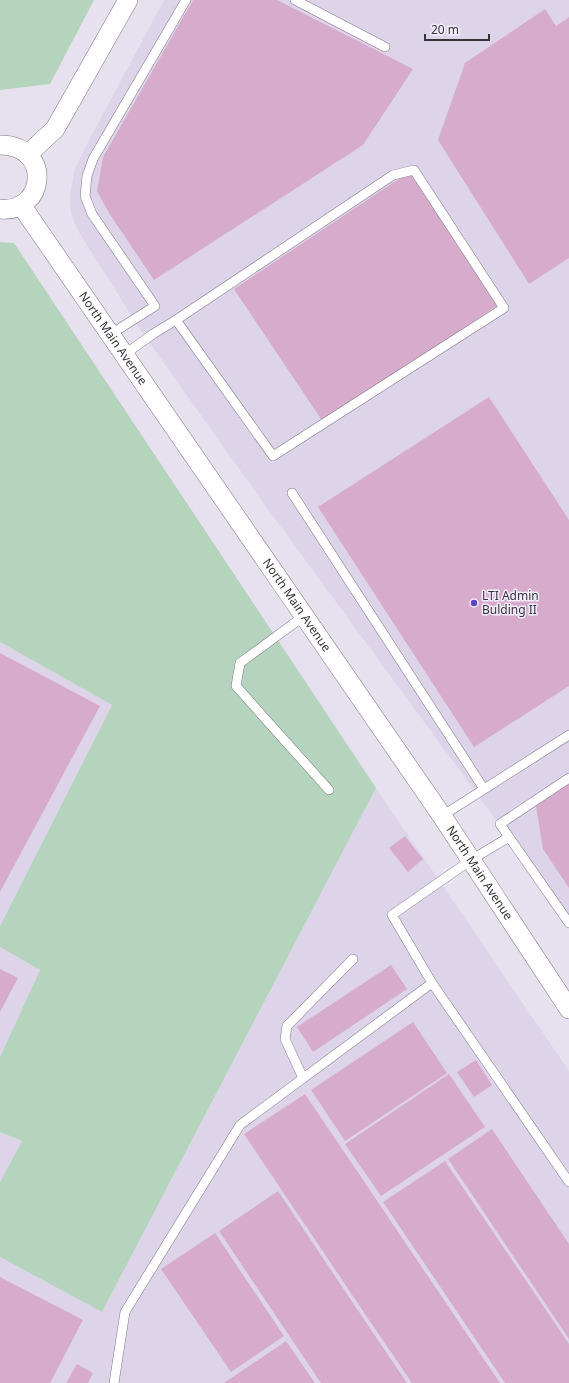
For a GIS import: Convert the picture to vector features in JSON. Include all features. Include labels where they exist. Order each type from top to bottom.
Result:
[{"type":"street","points":[[28,154],[55,129],[128,0]]},
{"type":"street","points":[[0,145],[10,145],[20,148],[28,154],[38,173],[37,185],[32,195],[25,203],[15,208],[6,210],[0,209]]},
{"type":"street","name":"North Main Avenue","points":[[21,205],[442,816],[569,1009]]},
{"type":"lane","points":[[111,334],[155,306],[92,214],[85,196],[87,176],[92,159],[186,0]]},
{"type":"lane","points":[[295,0],[385,47]]},
{"type":"lane","points":[[125,354],[393,175],[414,170],[504,308],[273,456],[176,320]]},
{"type":"lane","points":[[292,493],[484,789]]},
{"type":"lane","points":[[304,616],[240,662],[236,686],[329,790]]},
{"type":"lane","points":[[442,816],[569,735]]},
{"type":"lane","points":[[569,778],[500,824],[569,923]]},
{"type":"lane","points":[[509,837],[471,860],[392,915],[432,983],[569,1182]]},
{"type":"lane","points":[[303,1078],[285,1039],[287,1026],[353,959]]},
{"type":"lane","points":[[114,1383],[125,1312],[240,1125],[432,983]]},
{"type":"shaded area","points":[[164,0],[569,0],[569,929],[488,809],[262,501],[139,328],[77,229],[71,213],[70,197],[74,171]]},
{"type":"shaded area","points":[[0,642],[112,705],[0,926]]},
{"type":"shaded area","points":[[376,788],[569,1071],[569,1383],[0,1383],[0,1257],[102,1312]]},
{"type":"shaded area","points":[[0,947],[40,970],[0,1057]]},
{"type":"shaded area","points":[[0,1132],[22,1141],[0,1182]]},
{"type":"green space","points":[[0,0],[94,0],[50,84],[0,90]]},
{"type":"green space","points":[[0,242],[14,243],[376,788],[102,1312],[0,1257],[0,1182],[22,1141],[0,1132],[0,1057],[40,970],[0,947],[0,926],[112,705],[0,642]]},
{"type":"building","points":[[193,0],[277,0],[413,69],[363,145],[154,280],[109,213],[97,191],[103,157]]},
{"type":"building","points":[[545,9],[556,26],[569,17],[569,258],[529,284],[438,140],[465,63]]},
{"type":"building","points":[[409,172],[498,305],[323,422],[234,289]]},
{"type":"building","name":"LTI Admin Bulding II","points":[[489,397],[569,520],[569,686],[474,747],[318,507]]},
{"type":"building","points":[[0,653],[100,706],[0,892]]},
{"type":"building","points":[[569,783],[569,888],[543,849],[536,806]]},
{"type":"building","points":[[405,836],[423,859],[408,872],[389,848]]},
{"type":"building","points":[[391,965],[407,989],[313,1052],[297,1027]]},
{"type":"building","points":[[0,969],[18,978],[0,1012]]},
{"type":"building","points":[[413,1022],[447,1073],[345,1141],[311,1090]]},
{"type":"building","points":[[476,1060],[492,1085],[474,1097],[457,1072]]},
{"type":"building","points":[[449,1074],[485,1127],[381,1196],[345,1144]]},
{"type":"building","points":[[305,1094],[500,1383],[412,1383],[369,1320],[244,1134]]},
{"type":"building","points":[[492,1129],[569,1244],[569,1339],[448,1159]]},
{"type":"building","points":[[445,1161],[569,1344],[569,1383],[505,1383],[383,1202]]},
{"type":"building","points":[[278,1191],[407,1383],[321,1383],[219,1231]]},
{"type":"building","points":[[215,1233],[284,1336],[231,1372],[161,1269]]},
{"type":"building","points":[[0,1277],[83,1320],[50,1383],[0,1383]]},
{"type":"building","points":[[286,1341],[315,1383],[224,1383]]},
{"type":"building","points":[[77,1364],[93,1373],[88,1383],[66,1383]]},
{"type":"place","name":"LTI Admin Bulding II","points":[[474,603]]}]
